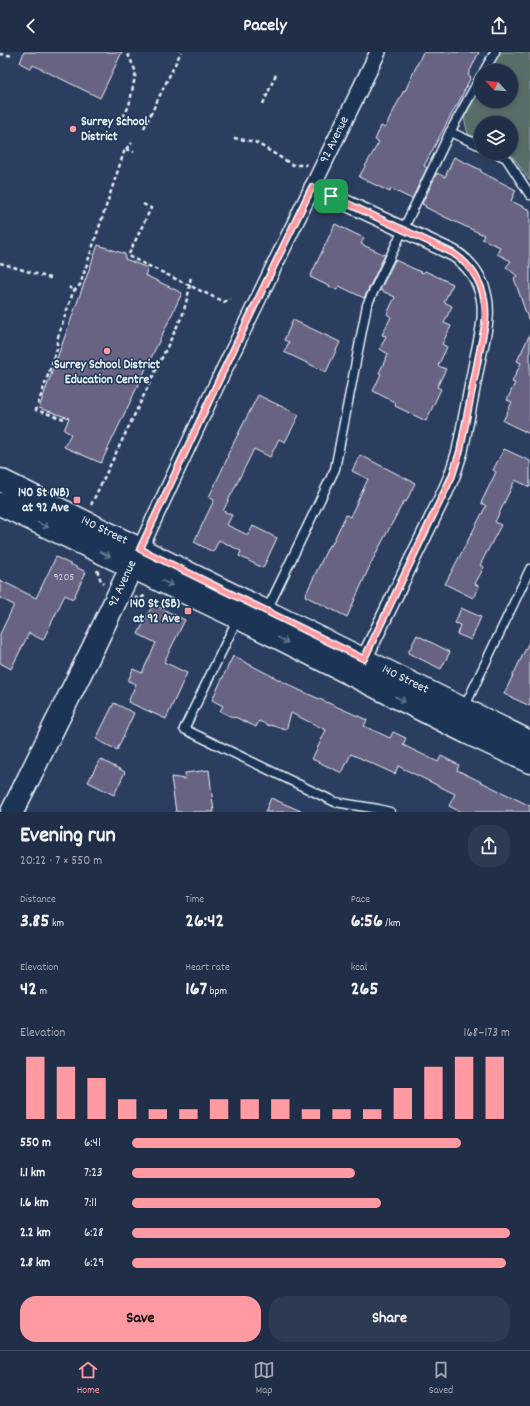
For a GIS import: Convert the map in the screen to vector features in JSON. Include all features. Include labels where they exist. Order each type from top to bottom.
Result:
[{"type":"main road","name":"140 Street","points":[[0,480],[238,618],[468,733],[530,762]]},
{"type":"main road","name":"140 Street","points":[[0,504],[266,611],[530,742]]},
{"type":"main road","name":"92 Avenue","points":[[12,812],[136,558]]},
{"type":"main road","points":[[468,733],[488,734],[530,754]]},
{"type":"street","name":"92 Avenue","points":[[136,558],[213,393],[378,52]]},
{"type":"street","points":[[312,187],[404,229],[458,256],[471,269],[480,284],[485,302],[485,324],[457,462],[445,492],[364,659]]},
{"type":"lane","points":[[488,64],[495,52]]},
{"type":"lane","points":[[266,611],[335,469],[367,305],[450,132],[474,89]]},
{"type":"lane","points":[[450,132],[474,143]]},
{"type":"lane","points":[[507,160],[530,195]]},
{"type":"lane","points":[[464,708],[530,569]]},
{"type":"lane","points":[[238,618],[184,729],[335,802],[390,812]]},
{"type":"path","points":[[123,117],[129,106],[136,72],[127,52]]},
{"type":"path","points":[[144,128],[181,52]]},
{"type":"path","points":[[0,54],[14,56]]},
{"type":"path","points":[[263,104],[276,74]]},
{"type":"path","points":[[234,138],[255,142],[293,165],[314,165]]},
{"type":"path","points":[[64,419],[36,410],[57,349],[57,340],[73,292],[80,285],[125,149],[132,143]]},
{"type":"path","points":[[125,149],[134,152]]},
{"type":"path","points":[[143,204],[151,208],[128,256],[224,302],[230,299]]},
{"type":"path","points":[[0,263],[53,279]]},
{"type":"path","points":[[90,507],[183,314],[190,287],[191,274]]},
{"type":"path","points":[[69,287],[74,291]]},
{"type":"path","points":[[92,566],[97,570],[101,581],[108,585]]},
{"type":"path","points":[[132,596],[138,599],[150,594]]},
{"type":"green space","points":[[500,52],[530,52],[530,181],[515,160],[518,160],[518,116],[474,116],[474,137],[468,134],[464,118],[474,100],[474,108],[518,108],[518,64],[493,64]]},
{"type":"building","points":[[24,52],[122,52],[100,98],[33,65],[31,69],[20,63]]},
{"type":"building","points":[[423,52],[479,52],[468,75],[471,77],[424,166],[427,168],[412,199],[391,189],[390,192],[359,177],[379,142],[375,140],[381,126],[385,128],[404,90],[405,91]]},
{"type":"building","points":[[454,157],[481,170],[481,172],[516,190],[511,201],[530,210],[530,319],[528,319],[514,278],[517,276],[506,267],[511,261],[497,254],[500,247],[482,239],[484,235],[425,207],[426,206],[422,204],[437,173],[445,177]]},
{"type":"building","points":[[335,224],[364,238],[361,244],[385,255],[364,298],[339,286],[337,290],[310,277]]},
{"type":"building","name":"Surrey School District Education Centre","points":[[98,245],[125,254],[125,259],[148,268],[145,275],[182,293],[101,463],[64,447],[71,434],[64,430],[69,418],[39,408]]},
{"type":"building","points":[[395,260],[423,273],[425,271],[453,284],[444,302],[452,306],[444,323],[451,326],[442,344],[447,347],[438,366],[446,369],[437,387],[441,389],[426,421],[395,406],[396,403],[373,391],[381,374],[379,373],[388,354],[380,349],[386,336],[382,335],[391,317],[387,314],[395,297],[380,290]]},
{"type":"building","points":[[293,320],[340,342],[326,372],[284,352],[289,342],[284,340]]},
{"type":"building","points":[[530,334],[530,434],[503,421],[512,402],[507,400],[515,383],[512,382],[521,363],[517,361]]},
{"type":"building","points":[[258,395],[299,415],[285,442],[279,439],[270,457],[254,449],[223,511],[232,515],[227,525],[248,535],[253,526],[277,538],[263,568],[239,556],[241,551],[219,540],[213,552],[194,542],[214,500],[209,497],[228,457],[227,456]]},
{"type":"building","points":[[504,449],[530,461],[530,487],[515,480],[495,522],[501,525],[480,565],[484,567],[475,584],[479,586],[473,598],[445,584],[486,506],[481,503],[496,472],[493,470]]},
{"type":"building","points":[[360,455],[415,483],[406,502],[404,501],[373,559],[347,617],[305,596],[329,545],[331,546],[346,515],[350,517],[368,479],[352,471]]},
{"type":"building","points":[[56,557],[86,572],[73,599],[65,595],[43,640],[29,633],[11,669],[0,663],[0,634],[14,605],[0,598],[0,580],[36,598]]},
{"type":"building","points":[[153,604],[185,620],[164,662],[187,673],[166,719],[128,702],[136,684],[128,681],[133,669],[142,673],[156,643],[138,634]]},
{"type":"building","points":[[461,608],[481,617],[471,640],[457,634],[460,625],[455,623]]},
{"type":"building","points":[[417,635],[450,652],[441,669],[408,653]]},
{"type":"building","points":[[530,640],[530,706],[504,694]]},
{"type":"building","points":[[233,656],[299,690],[367,720],[364,726],[390,738],[393,732],[406,738],[403,745],[438,762],[441,756],[459,765],[457,770],[530,806],[530,812],[461,812],[449,806],[455,794],[398,766],[395,774],[351,754],[342,773],[312,759],[326,730],[291,713],[286,730],[270,726],[259,721],[256,727],[220,711],[223,706],[212,700]]},
{"type":"building","points":[[114,703],[134,713],[117,750],[96,739]]},
{"type":"building","points":[[100,759],[125,772],[114,795],[88,782]]},
{"type":"building","points":[[209,770],[214,812],[176,812],[171,777],[185,779],[185,773]]},
{"type":"building","points":[[271,798],[303,812],[265,812]]},
{"type":"place","name":"Surrey School District","points":[[73,129]]},
{"type":"place","name":"Surrey School District Education Centre","points":[[107,351]]},
{"type":"place","name":"140 St (NB) at 92 Ave","points":[[77,500]]},
{"type":"place","name":"140 St (SB) at 92 Ave","points":[[188,611]]},
{"type":"route","points":[[312,187],[331,196],[404,229],[458,256],[467,264],[477,279],[484,296],[486,308],[485,324],[457,462],[445,492],[364,659],[140,549],[216,386],[312,187]]}]
